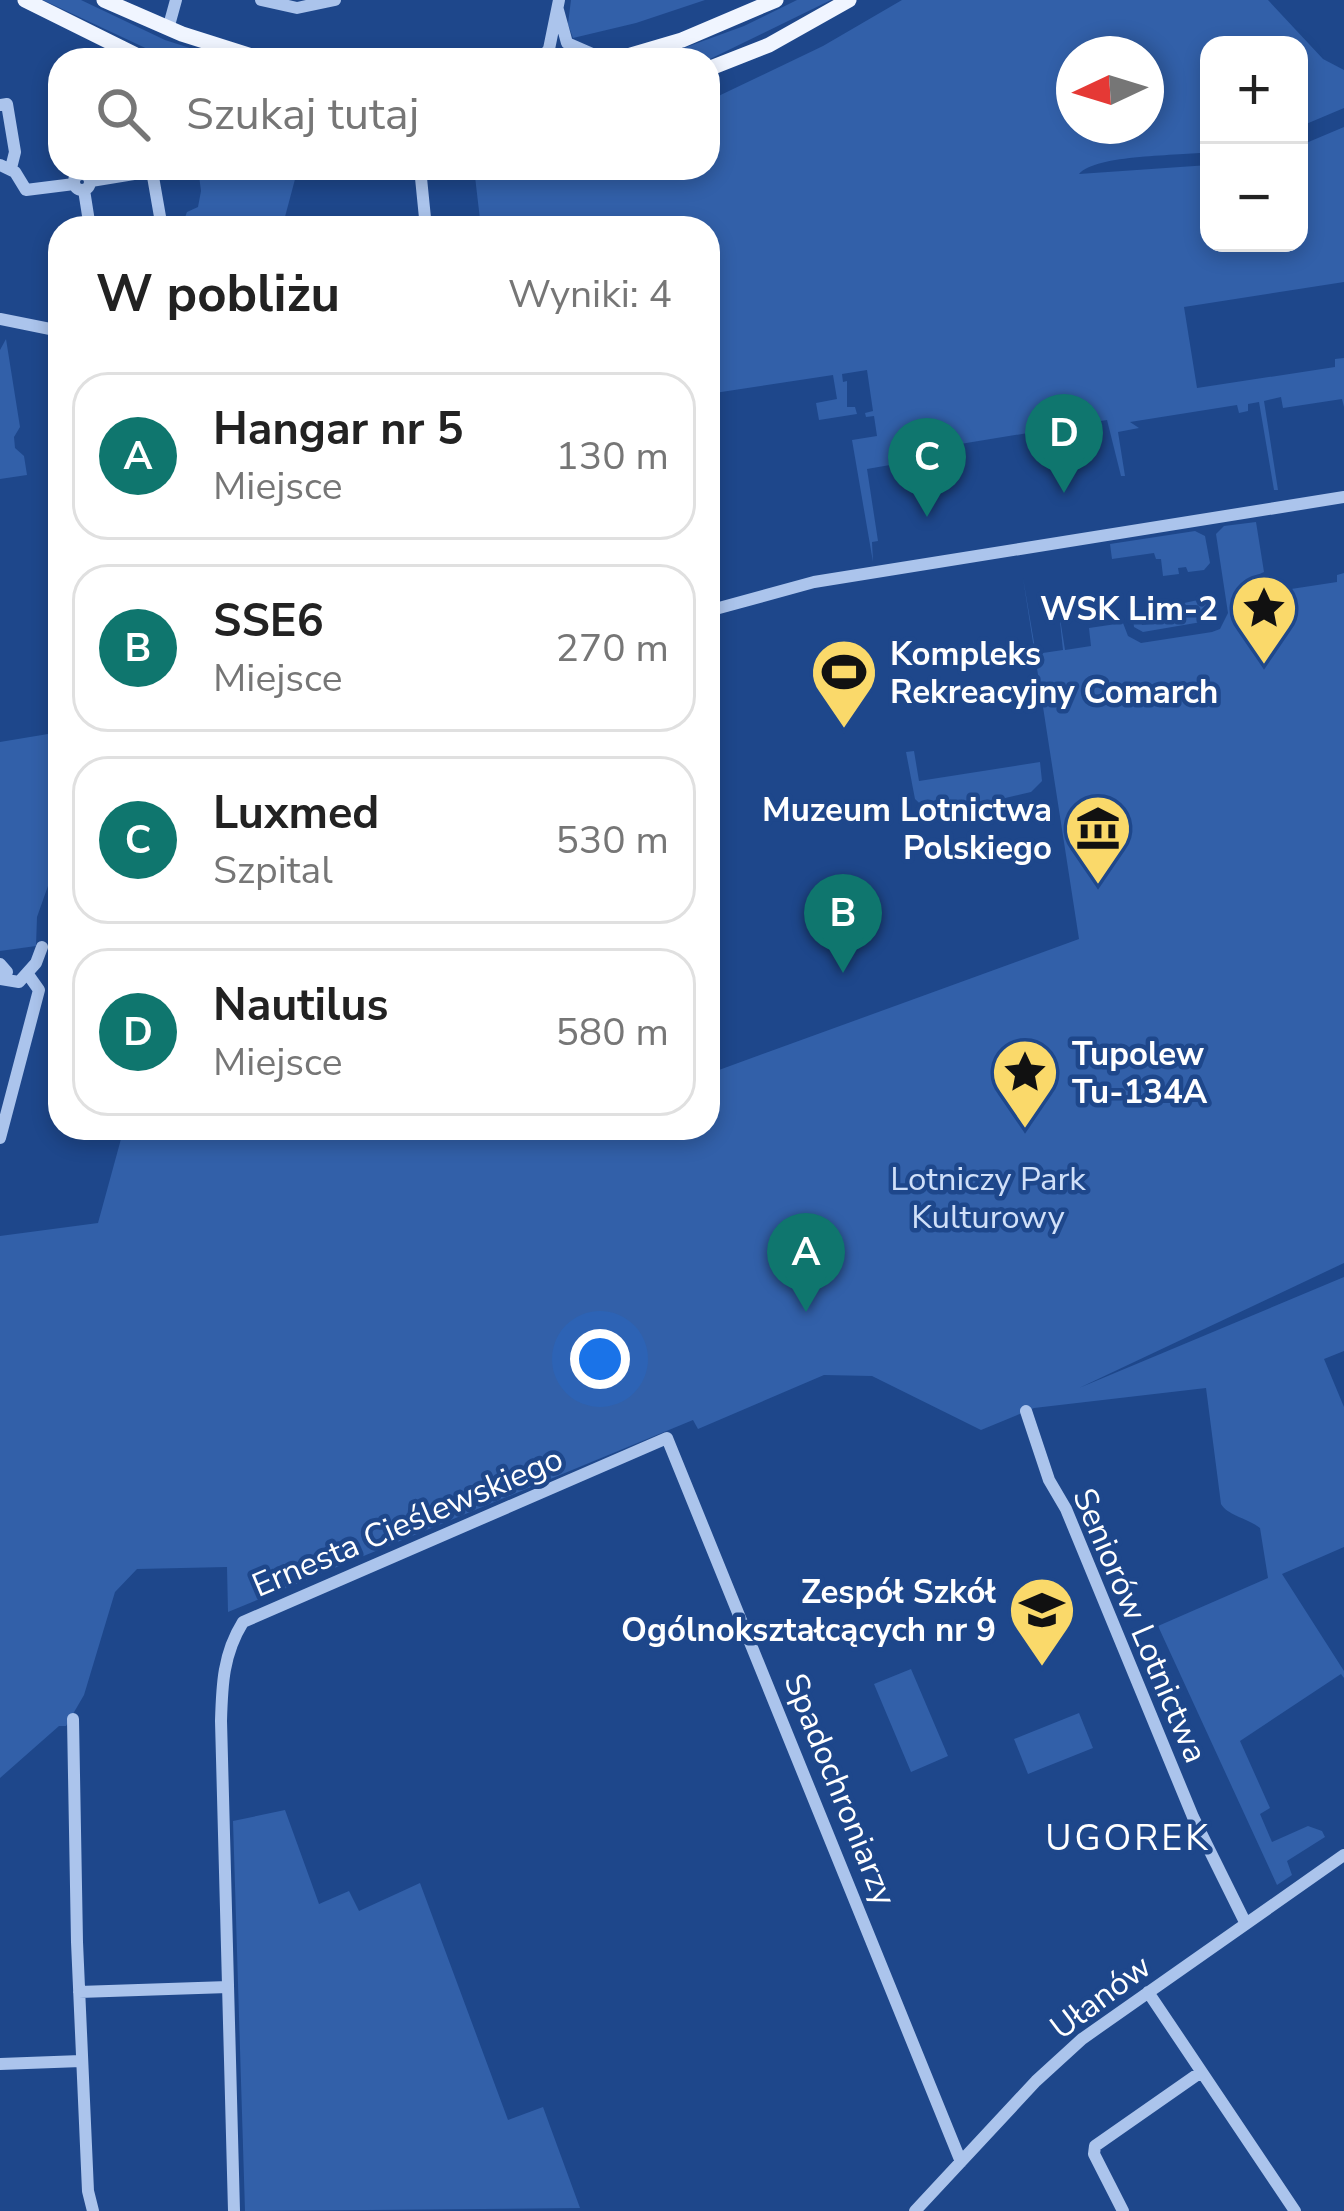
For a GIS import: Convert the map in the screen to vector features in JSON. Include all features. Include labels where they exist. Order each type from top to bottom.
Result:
[{"type":"main road","points":[[25,0],[122,48]]},
{"type":"main road","points":[[104,0],[168,29],[227,48]]},
{"type":"main road","points":[[653,48],[776,0]]},
{"type":"main road","points":[[720,65],[769,45],[849,0]]},
{"type":"street","points":[[168,29],[176,0]]},
{"type":"street","points":[[271,2],[308,8],[334,0]]},
{"type":"street","points":[[558,5],[567,43],[580,48]]},
{"type":"street","points":[[549,48],[558,5]]},
{"type":"street","points":[[0,105],[8,104],[15,152],[5,166],[26,190],[108,180]]},
{"type":"street","points":[[154,180],[160,216]]},
{"type":"street","points":[[421,180],[425,216]]},
{"type":"street","points":[[83,185],[88,216]]},
{"type":"street","points":[[0,320],[48,330]]},
{"type":"street","points":[[720,608],[814,582],[1344,497]]},
{"type":"street","points":[[2,975],[27,973],[41,947]]},
{"type":"street","points":[[0,1138],[39,991],[27,973]]},
{"type":"street","name":"Seniorów Lotnictwa","points":[[1026,1411],[1049,1480],[1066,1509],[1192,1817],[1245,1922]]},
{"type":"street","name":"Ernesta Cieślewskiego","points":[[234,2211],[222,1682],[225,1660],[243,1622],[667,1438]]},
{"type":"street","name":"Spadochroniarzy","points":[[667,1438],[961,2162]]},
{"type":"street","points":[[73,1719],[81,2061],[93,2211]]},
{"type":"street","name":"Ułanów","points":[[915,2211],[1082,2038],[1344,1855]]},
{"type":"street","points":[[79,1992],[228,1987]]},
{"type":"street","points":[[1148,1992],[1295,2211]]},
{"type":"street","points":[[0,2064],[81,2061]]},
{"type":"street","points":[[1123,2211],[1094,2154],[1095,2146],[1202,2072]]},
{"type":"green space","points":[[43,0],[81,0],[190,48],[145,48]]},
{"type":"green space","points":[[571,0],[705,0],[573,38],[568,24]]},
{"type":"green space","points":[[797,0],[831,0],[720,54],[720,48],[684,48]]},
{"type":"green space","points":[[902,0],[1268,0],[1302,36],[1200,36],[1200,153],[1120,159],[1079,174],[1200,166],[1200,252],[1308,252],[1308,142],[1344,127],[1344,282],[1184,307],[1197,388],[1335,367],[1335,359],[1344,358],[1344,407],[1342,399],[1283,408],[1281,397],[1264,401],[1278,490],[1274,490],[1259,402],[1239,413],[1237,405],[1130,422],[1139,428],[1118,432],[1125,476],[1121,476],[1107,420],[936,448],[936,457],[867,469],[878,541],[872,542],[873,562],[852,440],[877,436],[874,416],[865,413],[873,411],[867,370],[842,374],[843,382],[847,381],[847,407],[855,407],[857,414],[819,420],[816,403],[837,399],[833,375],[720,392],[720,216],[480,216],[475,180],[720,180],[720,95],[823,46]]},
{"type":"green space","points":[[1308,43],[1323,59],[1344,70],[1344,108],[1308,123]]},
{"type":"green space","points":[[200,180],[295,180],[285,216],[186,216],[198,207]]},
{"type":"green space","points":[[6,339],[20,427],[15,448],[24,456],[27,475],[0,479],[0,350]]},
{"type":"green space","name":"Lotniczy Park Kulturowy","points":[[1256,522],[1264,572],[1253,577],[1253,584],[1265,585],[1270,602],[1278,600],[1278,591],[1337,582],[1337,575],[1344,573],[1344,1263],[1079,1388],[1344,1277],[1344,1351],[1324,1359],[1344,1407],[1344,1547],[1282,1574],[1344,1678],[1341,1674],[1240,1741],[1270,1808],[1260,1814],[1272,1842],[1308,1826],[1325,1837],[1287,1861],[1292,1875],[1277,1885],[1158,1626],[1268,1578],[1260,1528],[1221,1504],[1206,1388],[1034,1408],[981,1430],[872,1376],[824,1375],[698,1429],[693,1420],[228,1612],[227,1567],[137,1569],[115,1592],[84,1695],[66,1726],[59,1726],[0,1778],[0,1236],[98,1223],[121,1140],[720,1140],[720,1070],[1079,939],[1023,578],[1036,654],[1063,650],[1059,612],[1065,650],[1091,646],[1089,628],[1123,623],[1128,636],[1141,643],[1212,632],[1220,629],[1228,613],[1216,534],[1224,526]]},
{"type":"green space","points":[[1195,531],[1205,536],[1210,563],[1204,570],[1178,568],[1179,574],[1163,576],[1161,559],[1154,553],[1112,559],[1110,544]]},
{"type":"green space","points":[[1207,598],[1216,603],[1218,615],[1213,620],[1143,632],[1134,627],[1138,613],[1142,625],[1158,623],[1157,609]]},
{"type":"green space","points":[[48,734],[48,886],[37,917],[36,946],[0,951],[0,742]]},
{"type":"green space","points":[[914,751],[919,781],[1040,762],[1042,781],[1031,792],[984,803],[956,819],[934,817],[915,799],[906,752]]},
{"type":"green space","points":[[911,1669],[948,1756],[911,1772],[874,1684]]},
{"type":"green space","points":[[1079,1713],[1093,1748],[1028,1774],[1014,1739]]},
{"type":"green space","points":[[285,1810],[319,1904],[349,1891],[359,1911],[420,1883],[508,2120],[543,2107],[580,2208],[245,2211],[233,1821]]},
{"type":"place","name":"Nautilus","points":[[1064,493]]},
{"type":"place","name":"Luxmed","points":[[927,517]]},
{"type":"place","name":"WSK Lim-2","points":[[1264,667]]},
{"type":"place","name":"Kompleks Rekreacyjny Comarch","points":[[844,731]]},
{"type":"place","name":"Muzeum Lotnictwa Polskiego","points":[[1098,887]]},
{"type":"place","name":"SSE6","points":[[843,973]]},
{"type":"place","name":"Tupolew Tu-134A","points":[[1025,1131]]},
{"type":"place","name":"Hangar nr 5","points":[[806,1312]]},
{"type":"place","name":"Zespół Szkół Ogólnokształcących nr 9","points":[[1042,1669]]},
{"type":"district","name":"UGOREK","points":[[1128,1837]]}]
